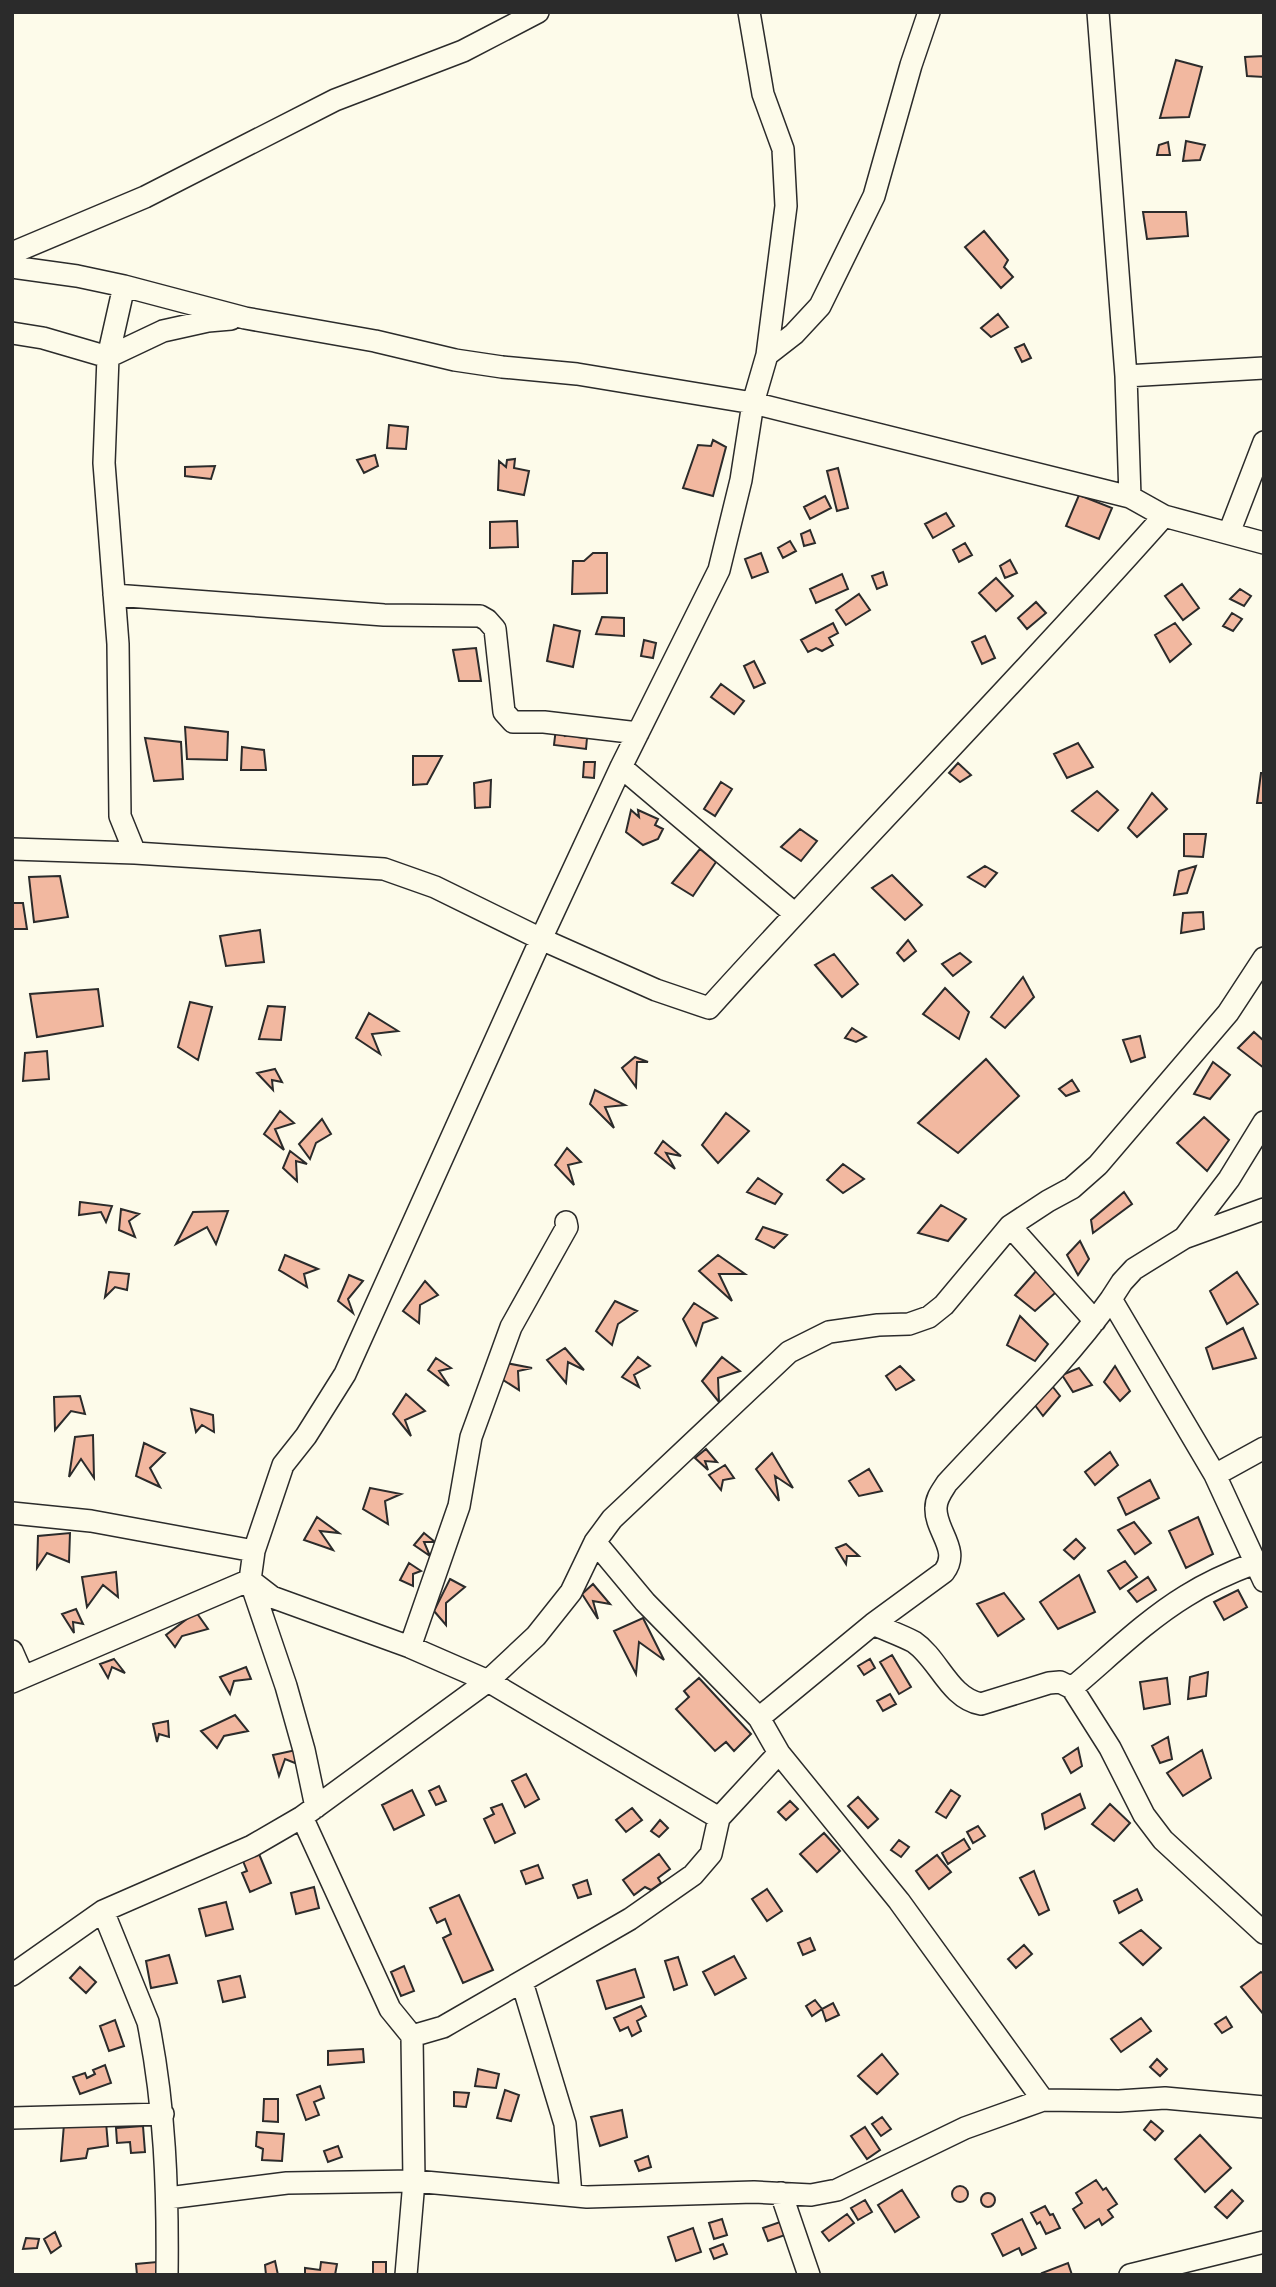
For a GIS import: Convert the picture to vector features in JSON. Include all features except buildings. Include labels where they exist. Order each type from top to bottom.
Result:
[{"type":"street","points":[[12,253],[145,197],[335,100],[463,51],[538,12]]},
{"type":"street","points":[[406,2275],[414,2181],[412,2036],[390,2009],[309,1812],[304,1750],[286,1686],[250,1580],[254,1551],[283,1465],[311,1429],[345,1374],[621,767],[719,570],[741,480],[753,403],[767,355],[786,206],[783,149],[763,94],[749,12]]},
{"type":"street","points":[[767,355],[794,334],[820,306],[874,196],[929,12]]},
{"type":"street","points":[[1098,12],[1126,376],[1130,497]]},
{"type":"street","points":[[12,267],[77,276],[245,318],[376,341],[455,360],[577,374],[753,403],[1130,497],[1164,516],[1264,543]]},
{"type":"street","points":[[124,286],[108,357],[104,463],[117,644],[120,816],[135,853]]},
{"type":"street","points":[[12,318],[43,338]]},
{"type":"street","points":[[12,333],[43,338],[108,357],[163,331],[208,321],[245,318]]},
{"type":"street","points":[[1126,376],[1264,368]]},
{"type":"street","points":[[1229,533],[1264,442]]},
{"type":"street","points":[[12,849],[135,853],[384,869],[435,887],[541,939],[656,990],[709,1008],[1093,596],[1164,516]]},
{"type":"street","points":[[114,595],[384,615],[480,616],[495,629],[504,712],[508,719],[513,722],[544,722],[638,733]]},
{"type":"street","points":[[621,767],[795,914]]},
{"type":"street","points":[[104,852],[120,816]]},
{"type":"street","points":[[12,1975],[103,1910],[252,1846],[309,1812],[488,1681],[536,1636],[571,1592],[595,1542],[611,1519],[789,1352],[830,1332],[878,1325],[909,1324],[929,1317],[944,1305],[1010,1227],[1048,1200],[1072,1188],[1098,1165],[1228,1013],[1264,958]]},
{"type":"street","points":[[1184,1238],[1229,1179],[1264,1122]]},
{"type":"street","points":[[759,1718],[873,1624],[944,1572],[950,1564],[951,1553],[935,1511],[937,1499],[947,1482],[1095,1321],[1134,1269],[1184,1238],[1264,1209]]},
{"type":"street","points":[[410,1647],[459,1506],[471,1437],[506,1338],[567,1227],[566,1222]]},
{"type":"street","points":[[1010,1227],[1095,1321]]},
{"type":"street","points":[[1072,1688],[1147,1624],[1185,1596],[1222,1576],[1259,1572],[1215,1475],[1111,1299]]},
{"type":"street","points":[[1215,1475],[1264,1448]]},
{"type":"street","points":[[12,1513],[91,1521],[254,1551]]},
{"type":"street","points":[[595,1542],[645,1602],[759,1718],[779,1753],[899,1901],[1043,2100]]},
{"type":"street","points":[[250,1580],[272,1597],[410,1647],[488,1681],[719,1818]]},
{"type":"street","points":[[12,1651],[18,1679],[250,1580]]},
{"type":"street","points":[[905,1601],[915,1643]]},
{"type":"street","points":[[873,1624],[915,1643],[961,1695],[971,1702],[981,1704],[1049,1683],[1060,1682],[1072,1688],[1110,1748],[1144,1815],[1163,1840],[1264,1933]]},
{"type":"street","points":[[412,2036],[443,2027],[522,1982],[630,1919],[693,1875],[711,1854],[719,1818],[779,1753]]},
{"type":"street","points":[[103,1910],[148,2022],[163,2114],[168,2197],[167,2275]]},
{"type":"street","points":[[522,1982],[565,2124],[571,2195]]},
{"type":"street","points":[[168,2197],[287,2183],[414,2181],[571,2195],[811,2195],[837,2190],[965,2128],[1043,2100],[1119,2101],[1165,2098],[1264,2107]]},
{"type":"street","points":[[12,2118],[163,2114]]},
{"type":"street","points":[[782,2193],[809,2275]]},
{"type":"street","points":[[1129,2275],[1264,2242]]}]
